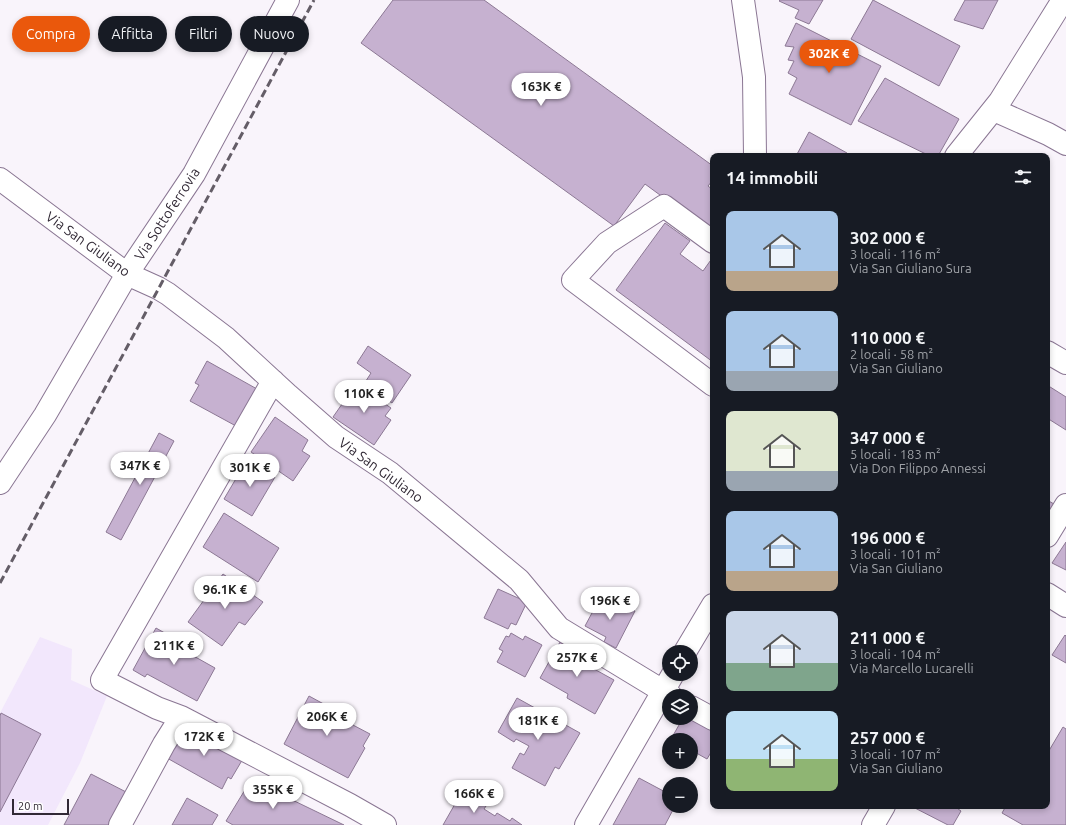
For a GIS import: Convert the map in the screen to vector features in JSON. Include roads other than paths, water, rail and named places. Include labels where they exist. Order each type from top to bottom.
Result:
[{"type":"street","name":"Via Sottoferrovia","points":[[0,483],[45,415],[127,274],[194,174],[288,0]]},
{"type":"street","points":[[743,0],[754,78],[755,153]]},
{"type":"street","points":[[958,153],[997,106],[1063,0]]},
{"type":"street","points":[[997,106],[1066,144]]},
{"type":"street","name":"Via San Giuliano","points":[[0,179],[127,274],[158,288],[174,298],[226,338],[336,437],[390,473],[519,580],[559,628],[669,687]]},
{"type":"street","points":[[710,240],[664,206],[607,243],[573,280],[710,383]]},
{"type":"street","points":[[1050,354],[1066,363]]},
{"type":"street","points":[[273,381],[102,680],[158,708],[181,717],[350,805],[385,825]]},
{"type":"street","points":[[1050,531],[1066,506]]},
{"type":"street","points":[[1050,596],[1066,606]]},
{"type":"street","points":[[690,645],[710,609]]},
{"type":"street","points":[[586,825],[669,687]]},
{"type":"street","points":[[698,711],[710,717]]},
{"type":"street","points":[[120,825],[164,744],[181,717]]},
{"type":"railway","points":[[0,583],[314,0]]}]
